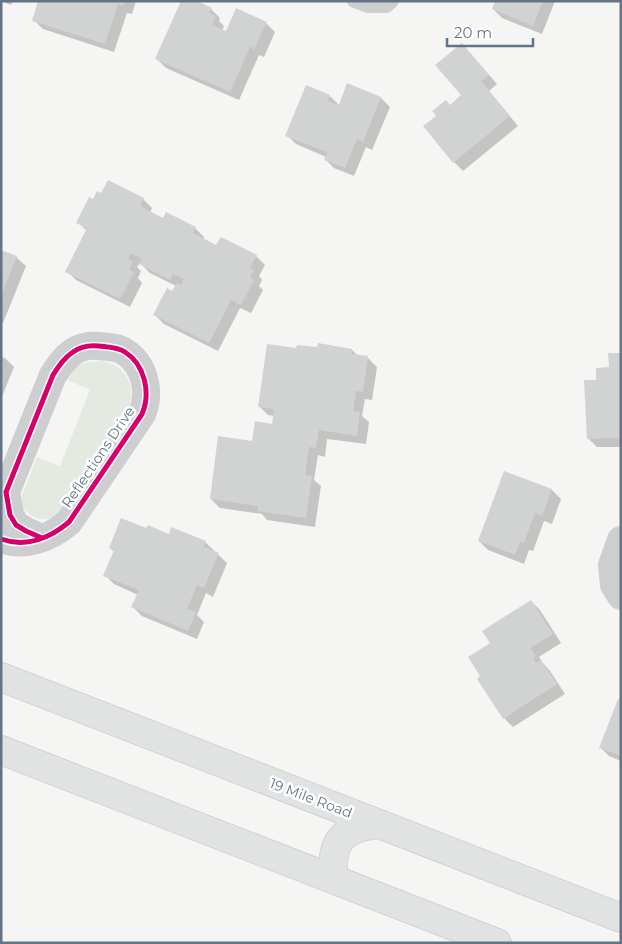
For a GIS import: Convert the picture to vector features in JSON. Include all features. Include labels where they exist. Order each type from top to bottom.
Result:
[{"type":"main road","name":"19 Mile Road","points":[[1,677],[621,918]]},
{"type":"main road","points":[[1,750],[497,943]]},
{"type":"main road","points":[[332,878],[333,855],[337,844],[343,836],[353,829],[378,824]]},
{"type":"street","name":"Reflections Drive","points":[[1,539],[10,542],[27,542],[42,538],[58,532],[69,522],[142,414],[146,395],[144,377],[138,364],[124,351],[90,345],[75,350],[62,360],[53,375],[4,499],[16,525],[42,538]]},
{"type":"street","points":[[621,540],[612,565],[614,585],[621,596]]},
{"type":"lane","points":[[354,1],[368,6],[386,6],[392,1]]},
{"type":"shaded area","points":[[102,361],[120,369],[128,379],[131,398],[128,411],[59,514],[48,519],[36,518],[23,509],[21,498],[37,457],[60,466],[90,390],[68,380],[74,370],[81,364]]},
{"type":"building","points":[[38,1],[125,1],[123,6],[118,4],[105,44],[32,21]]},
{"type":"building","points":[[181,1],[197,1],[212,8],[209,13],[216,16],[212,25],[226,31],[236,8],[267,22],[254,49],[250,47],[230,92],[155,59]]},
{"type":"building","points":[[495,1],[543,1],[533,26],[492,9]]},
{"type":"building","points":[[462,43],[489,75],[481,81],[510,116],[453,163],[423,126],[436,116],[432,111],[446,100],[450,105],[461,95],[435,65]]},
{"type":"building","points":[[347,83],[381,97],[363,142],[357,139],[345,168],[324,160],[327,152],[285,136],[306,85],[330,95],[328,101],[339,105]]},
{"type":"building","points":[[108,180],[144,198],[140,206],[163,218],[166,212],[196,227],[193,233],[216,245],[221,237],[257,255],[250,268],[254,270],[250,278],[254,280],[241,305],[231,300],[209,343],[153,315],[167,288],[172,291],[177,283],[181,285],[184,279],[173,274],[170,280],[139,264],[142,259],[131,253],[128,259],[133,261],[129,270],[134,272],[120,299],[65,272],[87,228],[76,223],[89,197],[93,199],[97,191],[101,193]]},
{"type":"building","points":[[1,250],[17,256],[1,296]]},
{"type":"building","points":[[318,343],[352,349],[352,354],[368,356],[363,392],[356,391],[353,411],[360,412],[357,436],[319,430],[316,448],[309,447],[305,475],[312,476],[306,518],[257,511],[258,506],[210,499],[218,436],[252,441],[255,421],[272,424],[274,409],[258,407],[267,344],[296,348],[297,345],[317,347]]},
{"type":"building","points":[[608,353],[621,353],[621,438],[587,439],[584,380],[596,380],[596,368],[609,367]]},
{"type":"building","points":[[504,471],[552,489],[542,516],[535,513],[524,543],[520,542],[515,555],[478,541]]},
{"type":"building","points":[[121,518],[146,528],[148,525],[169,534],[171,527],[206,541],[204,547],[219,553],[204,588],[197,585],[187,609],[196,612],[188,631],[131,607],[139,590],[103,576],[114,550],[109,548]]},
{"type":"building","points":[[531,600],[553,634],[530,648],[536,656],[533,659],[536,663],[541,660],[557,684],[503,719],[477,679],[480,676],[468,657],[490,643],[482,631]]},
{"type":"building","points":[[618,699],[621,700],[621,756],[599,748]]},
{"type":"cycle path","points":[[1,539],[10,542],[37,540],[46,537],[54,533],[69,522],[142,414],[146,397],[142,372],[132,358],[122,350],[96,346],[82,347],[67,357],[53,375],[6,492],[10,515],[16,525],[42,538]]}]
